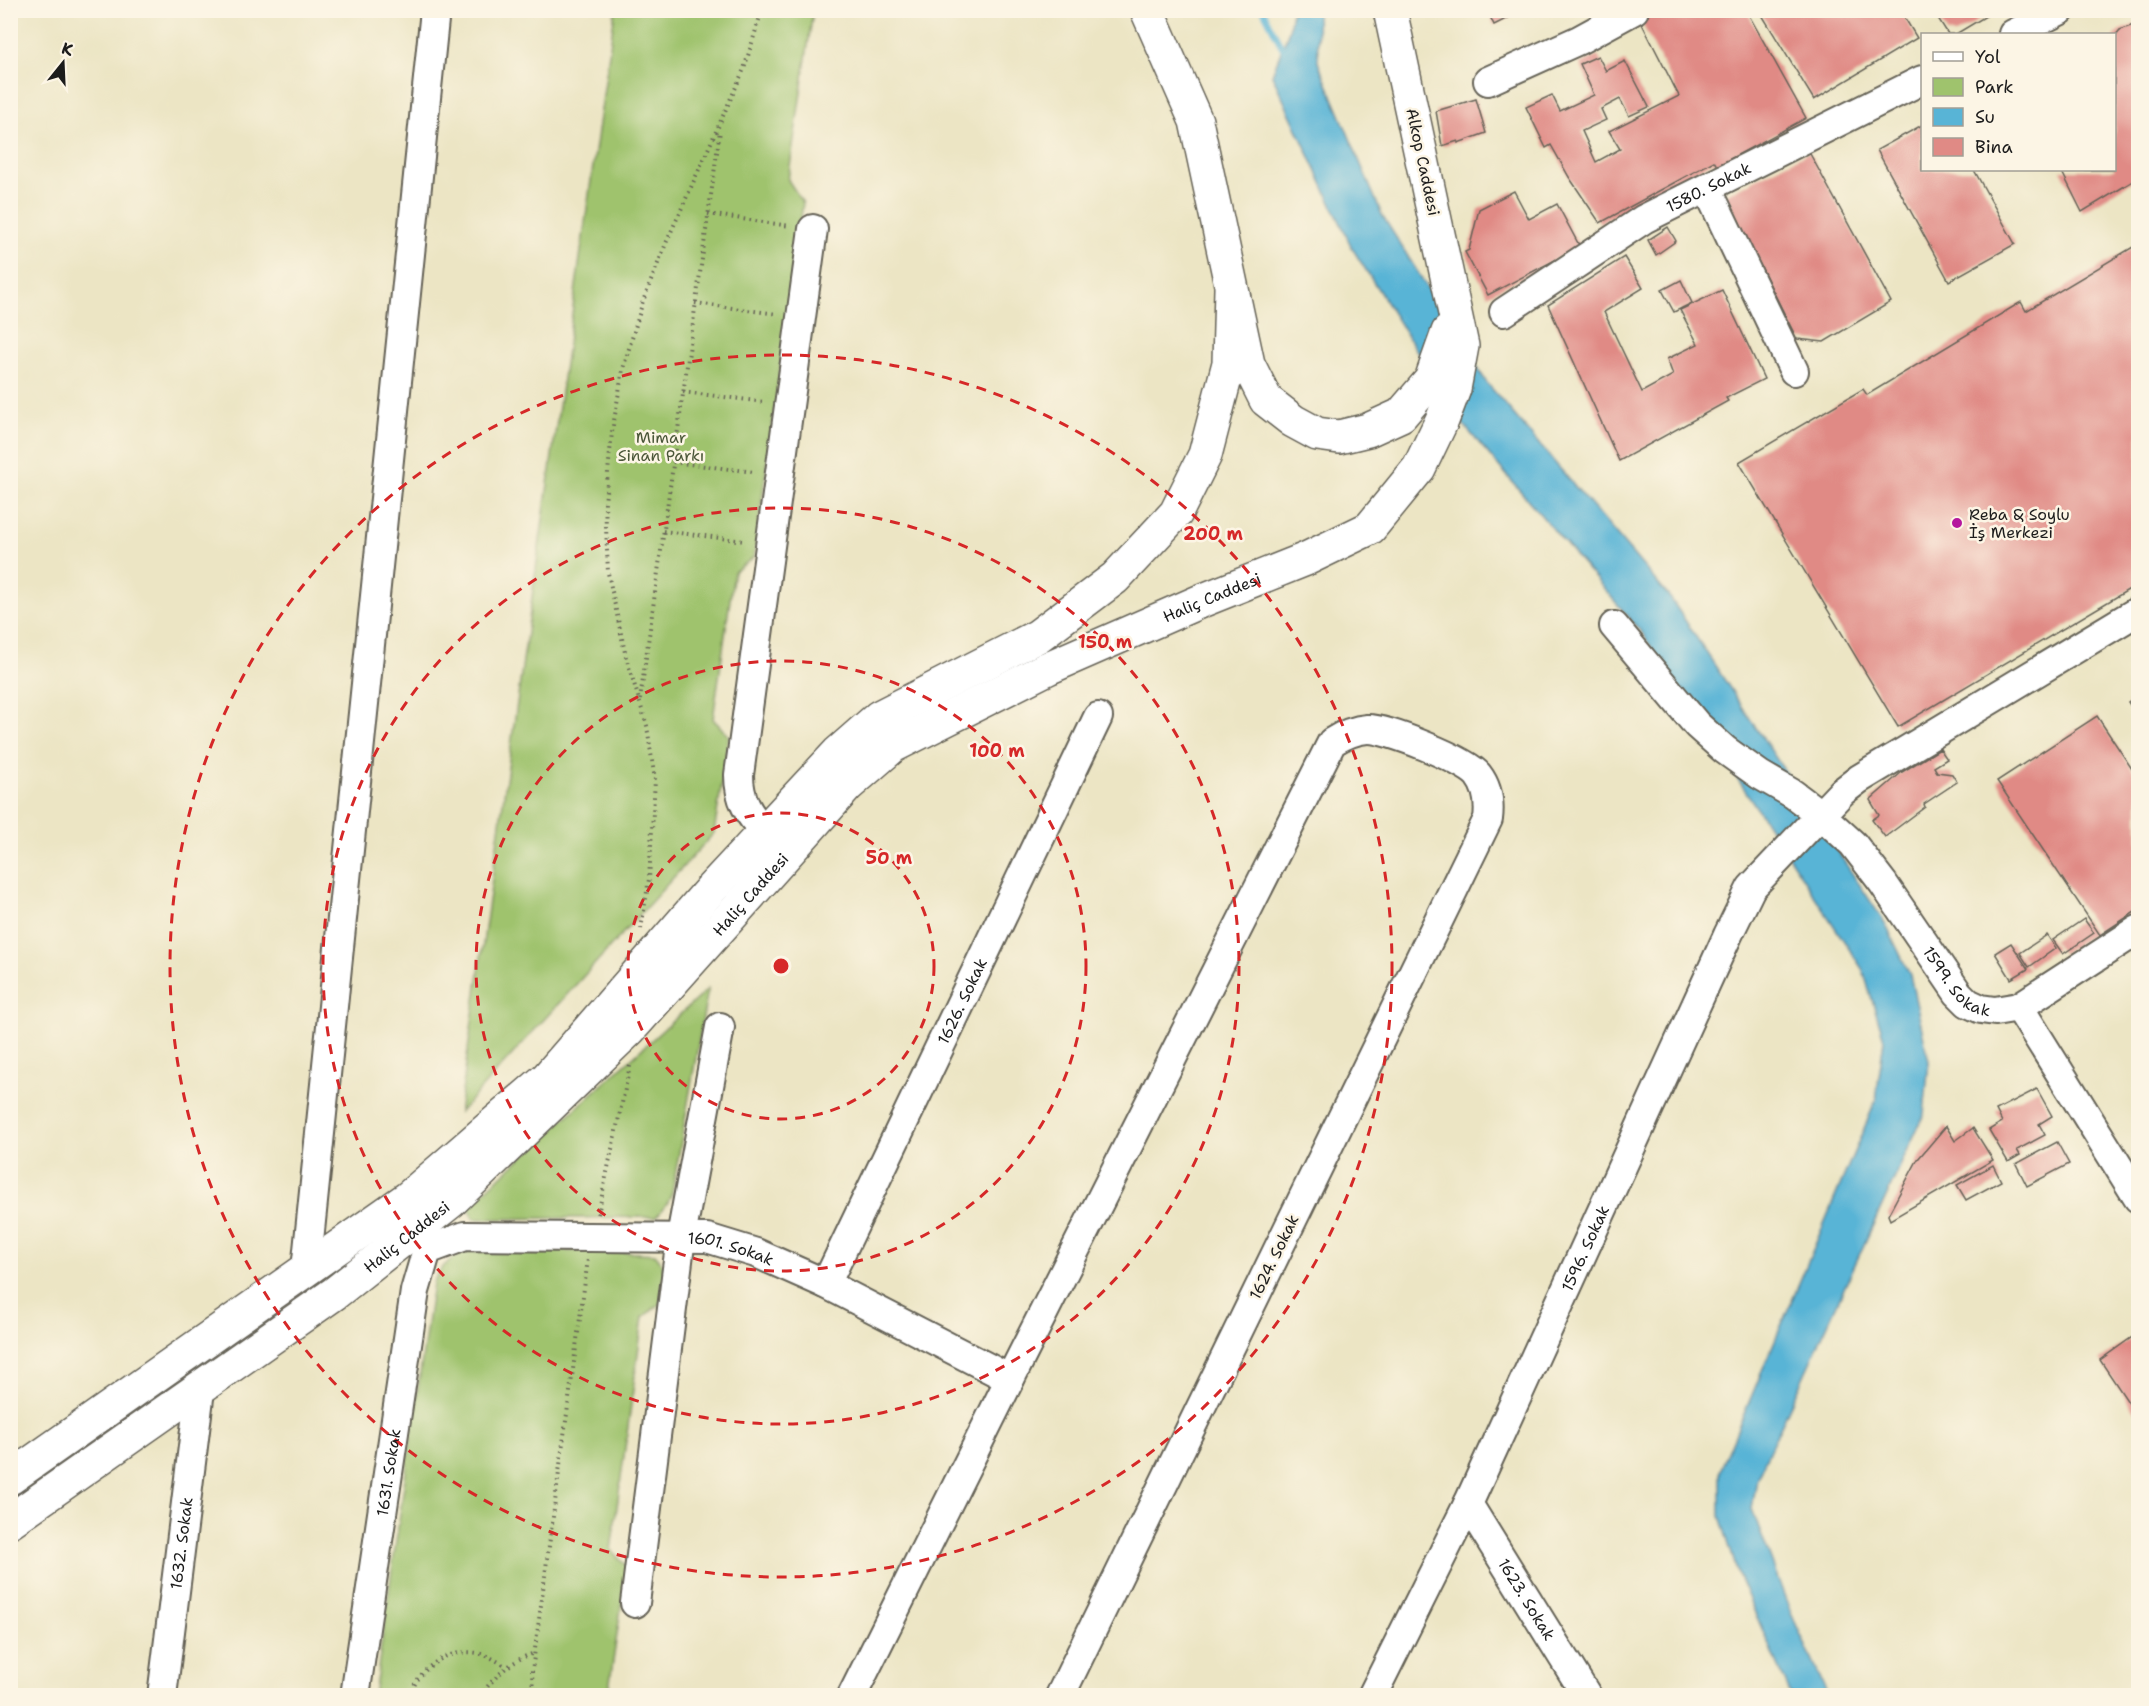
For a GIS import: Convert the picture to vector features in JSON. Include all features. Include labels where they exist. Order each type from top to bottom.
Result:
[{"type":"main road","points":[[1146,10],[1196,121],[1248,364],[1266,400],[1293,422],[1317,434],[1339,437],[1368,430],[1401,415],[1431,380],[1455,314]]},
{"type":"main road","name":"Alkop Caddesi","points":[[1390,10],[1455,314]]},
{"type":"main road","name":"Haliç Caddesi","points":[[405,1235],[408,1198],[548,1078],[712,888],[837,753],[879,717],[1038,636],[1115,578],[1176,513],[1205,455],[1229,363],[1231,290]]},
{"type":"main road","name":"Haliç Caddesi","points":[[10,1521],[200,1390],[335,1293],[405,1235],[450,1202],[620,1038],[847,786],[893,746],[1048,668],[1201,601],[1306,559],[1370,528],[1419,468],[1443,418],[1454,389],[1462,346],[1455,314]]},
{"type":"main road","name":"Haliç Caddesi","points":[[10,1478],[306,1270],[405,1235]]},
{"type":"street","points":[[306,1270],[435,10]]},
{"type":"street","points":[[1488,81],[1579,40],[1634,10]]},
{"type":"street","points":[[2015,33],[2061,10]]},
{"type":"street","name":"1580. Sokak","points":[[1504,312],[1644,219],[1921,81]]},
{"type":"street","points":[[1707,188],[1794,371]]},
{"type":"street","points":[[765,831],[746,809],[739,788],[739,775],[813,229]]},
{"type":"street","name":"1596. Sokak","points":[[1372,1695],[1468,1504],[1751,888],[1842,792],[1859,779],[2139,611]]},
{"type":"street","name":"1599. Sokak","points":[[1614,626],[1697,725],[1725,750],[1821,815],[1853,844],[1963,998],[1981,1009],[1995,1011],[2019,1007],[2139,930]]},
{"type":"street","name":"1626. Sokak","points":[[826,1284],[1098,717]]},
{"type":"street","name":"1624. Sokak","points":[[1010,1379],[1332,742],[1354,731],[1377,730],[1471,768],[1484,784],[1488,795],[1488,819],[1060,1695]]},
{"type":"street","points":[[2019,1007],[2139,1198]]},
{"type":"street","points":[[635,1603],[681,1237],[720,1027]]},
{"type":"street","name":"1601. Sokak","points":[[405,1235],[707,1238],[729,1244],[826,1284],[1010,1379]]},
{"type":"street","name":"1631. Sokak","points":[[355,1695],[415,1291],[405,1235]]},
{"type":"street","points":[[852,1695],[1010,1379]]},
{"type":"street","name":"1632. Sokak","points":[[162,1695],[200,1390]]},
{"type":"street","name":"1623. Sokak","points":[[1468,1504],[1587,1695]]},
{"type":"path","points":[[640,935],[650,879],[655,780],[647,726],[626,657],[608,573],[605,503],[612,432],[623,369],[643,301],[667,241],[744,69],[762,10]]},
{"type":"path","points":[[639,702],[720,124]]},
{"type":"path","points":[[708,214],[813,229]]},
{"type":"path","points":[[695,303],[777,314]]},
{"type":"path","points":[[683,392],[765,402]]},
{"type":"path","points":[[673,462],[754,472]]},
{"type":"path","points":[[663,531],[745,541]]},
{"type":"path","points":[[532,1695],[535,1653],[593,1238],[632,1058],[620,1038]]},
{"type":"path","points":[[410,1695],[420,1677],[434,1663],[453,1654],[476,1653],[493,1658],[507,1667]]},
{"type":"path","points":[[480,1695],[507,1667],[522,1656],[535,1653]]},
{"type":"green space","name":"Mimar Sinan Parkı","points":[[615,11],[813,11],[788,180],[803,203],[754,557],[734,572],[713,719],[729,736],[714,833],[459,1113]]},
{"type":"green space","points":[[708,989],[672,1193],[667,1204],[656,1217],[474,1219],[468,1206]]},
{"type":"green space","points":[[465,1251],[604,1251],[655,1254],[663,1266],[665,1277],[661,1303],[643,1317],[611,1550],[627,1567],[608,1695],[374,1696],[433,1283],[446,1264]]},
{"type":"water","points":[[1292,11],[1317,11],[1318,62],[1382,215],[1487,383],[1671,599],[1885,923],[1910,975],[1929,1061],[1924,1114],[1757,1478],[1752,1509],[1790,1611],[1828,1695],[1791,1695],[1738,1574],[1720,1516],[1720,1471],[1876,1100],[1884,1039],[1863,970],[1642,633],[1462,423],[1352,248],[1272,75],[1289,30]]},
{"type":"building","points":[[1487,10],[1524,10],[1494,25]]},
{"type":"building","points":[[1644,10],[1746,10],[1806,118],[1717,166],[1714,161],[1600,223],[1551,145],[1546,148],[1526,107],[1552,95],[1560,111],[1594,95],[1580,64],[1598,56],[1606,71],[1625,61],[1649,107],[1629,116],[1620,99],[1601,109],[1606,120],[1582,131],[1596,162],[1620,149],[1609,131],[1679,96],[1637,14]]},
{"type":"building","points":[[1759,10],[1900,10],[1917,38],[1814,100]]},
{"type":"building","points":[[1933,10],[1996,10],[1958,33],[1947,33]]},
{"type":"building","points":[[2138,24],[2138,178],[2082,212],[2062,171],[2116,171],[2116,35],[2120,30]]},
{"type":"building","points":[[1476,99],[1486,133],[1442,146],[1436,111]]},
{"type":"building","points":[[1921,126],[1921,171],[1975,171],[2015,244],[1949,281],[1877,150]]},
{"type":"building","points":[[1809,152],[1891,302],[1824,342],[1797,339],[1725,195]]},
{"type":"building","points":[[1514,191],[1529,219],[1557,204],[1580,247],[1488,295],[1465,252],[1469,250],[1479,209]]},
{"type":"building","points":[[1668,227],[1676,241],[1656,255],[1648,240]]},
{"type":"building","name":"Reba & Soylu İş Merkezi","points":[[2138,244],[2138,584],[1898,727],[1739,462],[1863,389],[1867,395],[2021,302],[2026,311]]},
{"type":"building","points":[[1624,257],[1643,288],[1604,312],[1642,392],[1673,375],[1667,359],[1698,344],[1680,310],[1722,290],[1764,379],[1726,398],[1728,401],[1619,461],[1548,305]]},
{"type":"building","points":[[1681,280],[1692,303],[1674,312],[1662,290]]},
{"type":"building","points":[[2138,695],[2138,717],[2128,702]]},
{"type":"building","points":[[2097,716],[2138,778],[2138,910],[2100,935],[1997,781]]},
{"type":"building","points":[[1940,749],[1947,759],[1934,767],[1937,772],[1952,774],[1957,782],[1924,804],[1925,807],[1885,837],[1872,820],[1879,815],[1870,800],[1902,772]]},
{"type":"building","points":[[2084,919],[2094,933],[2063,954],[2053,940]]},
{"type":"building","points":[[2047,935],[2056,948],[2029,967],[2020,953]]},
{"type":"building","points":[[2011,943],[2028,969],[2011,979],[1995,953]]},
{"type":"building","points":[[2037,1089],[2052,1116],[2039,1124],[2045,1135],[2017,1150],[2020,1155],[2008,1162],[1989,1130],[2002,1122],[1996,1110]]},
{"type":"building","points":[[1946,1126],[1955,1141],[1973,1128],[1993,1160],[1890,1220],[1888,1215],[1918,1159]]},
{"type":"building","points":[[2057,1142],[2069,1164],[2027,1186],[2016,1164]]},
{"type":"building","points":[[1993,1165],[2001,1181],[1966,1200],[1957,1185]]},
{"type":"building","points":[[2138,1333],[2138,1417],[2100,1360]]},
{"type":"waterway","points":[[1263,10],[1285,53]]},
{"type":"place","name":"Reba & Soylu İş Merkezi","points":[[1957,523]]}]
